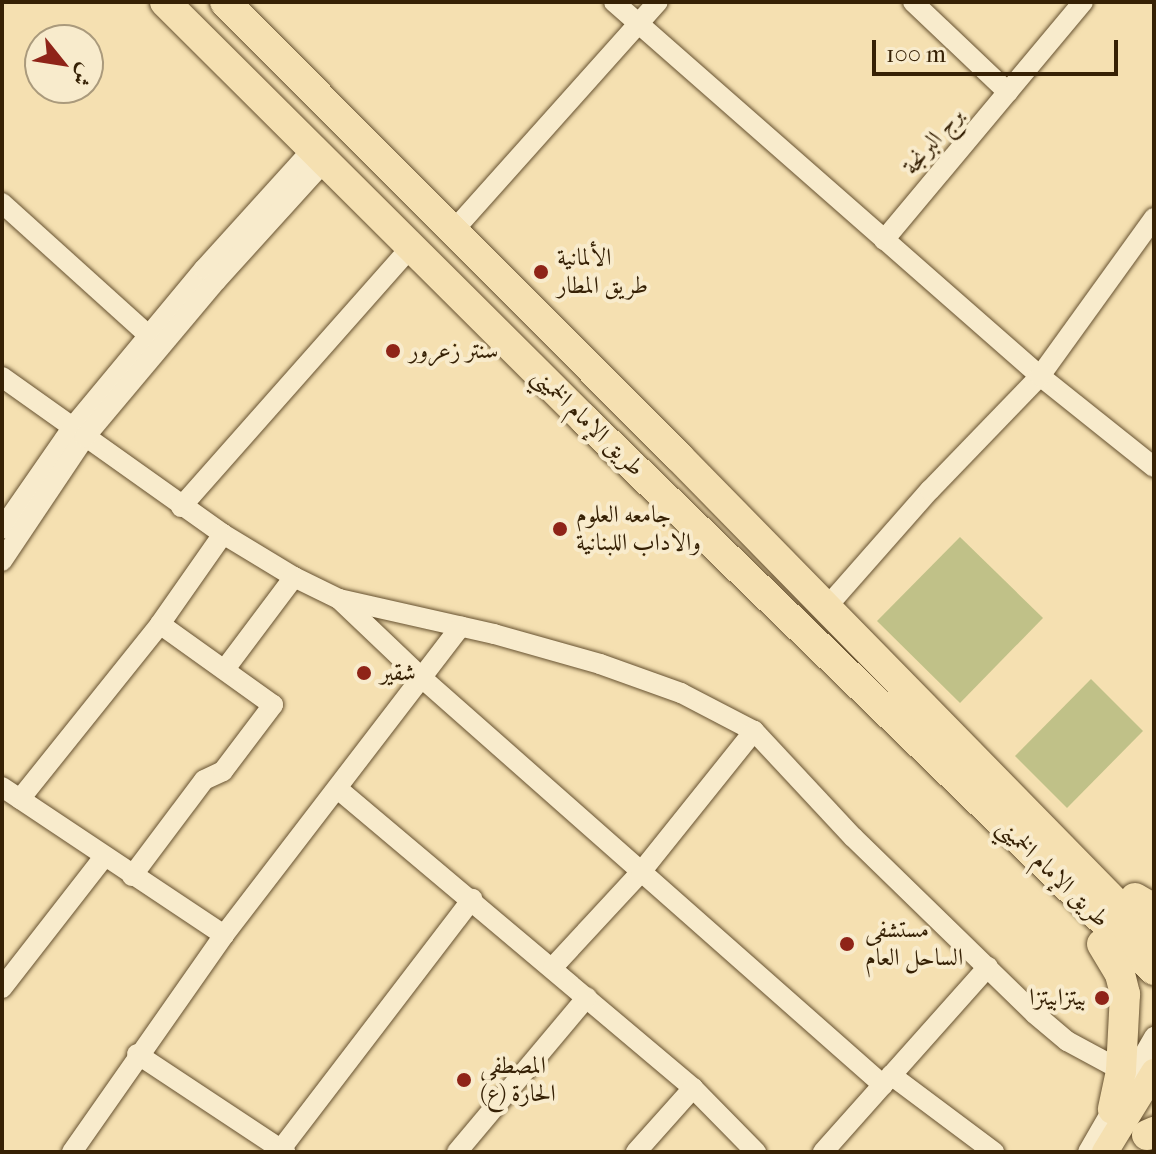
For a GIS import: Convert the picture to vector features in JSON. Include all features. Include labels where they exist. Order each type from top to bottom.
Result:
[{"type":"highway","name":"طريق الإمام الخميني","points":[[165,2],[584,419],[1154,970]]},
{"type":"highway","name":"طريق الإمام الخميني","points":[[225,2],[1154,942]]},
{"type":"highway","points":[[584,419],[614,394]]},
{"type":"highway","points":[[795,577],[832,601],[933,693],[1148,908]]},
{"type":"highway","points":[[822,650],[836,677],[864,710],[1135,976],[1154,984]]},
{"type":"highway","points":[[1102,944],[1120,974],[1136,1073],[1113,1109]]},
{"type":"main road","points":[[1105,1152],[1136,1073]]},
{"type":"street","points":[[614,2],[1040,376],[1154,467]]},
{"type":"street","points":[[453,231],[658,2]]},
{"type":"street","points":[[913,2],[1008,92]]},
{"type":"street","name":"برج البرنجة","points":[[884,240],[1083,2]]},
{"type":"street","points":[[2,529],[149,336],[319,155]]},
{"type":"street","points":[[2,561],[78,433],[216,281],[319,155]]},
{"type":"street","points":[[2,203],[149,336]]},
{"type":"street","points":[[832,601],[930,490],[1040,376],[1154,218]]},
{"type":"street","points":[[181,507],[412,246]]},
{"type":"street","points":[[2,377],[181,507],[294,577],[339,599],[461,626],[648,680],[754,731],[853,837],[1067,1041],[1136,1073],[1154,1037]]},
{"type":"street","points":[[20,799],[160,624],[223,534]]},
{"type":"street","points":[[225,669],[294,577]]},
{"type":"street","points":[[339,599],[422,678],[641,872],[887,1080],[994,1152]]},
{"type":"street","points":[[132,876],[204,780],[223,771],[273,705],[160,624]]},
{"type":"street","points":[[72,1152],[137,1054],[224,935],[461,626]]},
{"type":"street","points":[[553,967],[641,872],[754,731]]},
{"type":"street","points":[[2,787],[224,935]]},
{"type":"street","points":[[338,789],[693,1088],[756,1152]]},
{"type":"street","points":[[2,988],[104,857]]},
{"type":"street","points":[[137,1054],[283,1151],[472,899]]},
{"type":"street","points":[[823,1152],[988,967]]},
{"type":"street","points":[[457,1152],[587,997]]},
{"type":"street","points":[[636,1152],[693,1088]]},
{"type":"street","points":[[1088,1152],[1113,1109]]},
{"type":"green space","points":[[960,537],[1043,618],[960,703],[877,621]]},
{"type":"green space","points":[[1091,679],[1143,731],[1067,808],[1015,756]]},
{"type":"place","name":"الألمانية طريق المطار","points":[[541,272]]},
{"type":"place","name":"سنتر زعرور","points":[[393,351]]},
{"type":"place","name":"جامعه العلوم والاداب اللبنانية","points":[[560,529]]},
{"type":"place","name":"شقير","points":[[364,673]]},
{"type":"place","name":"مستشفى الساحل العام","points":[[847,944]]},
{"type":"place","name":"بيتزابيتزا","points":[[1102,998]]},
{"type":"place","name":"المصطفى الحارة (ع)","points":[[464,1080]]}]
